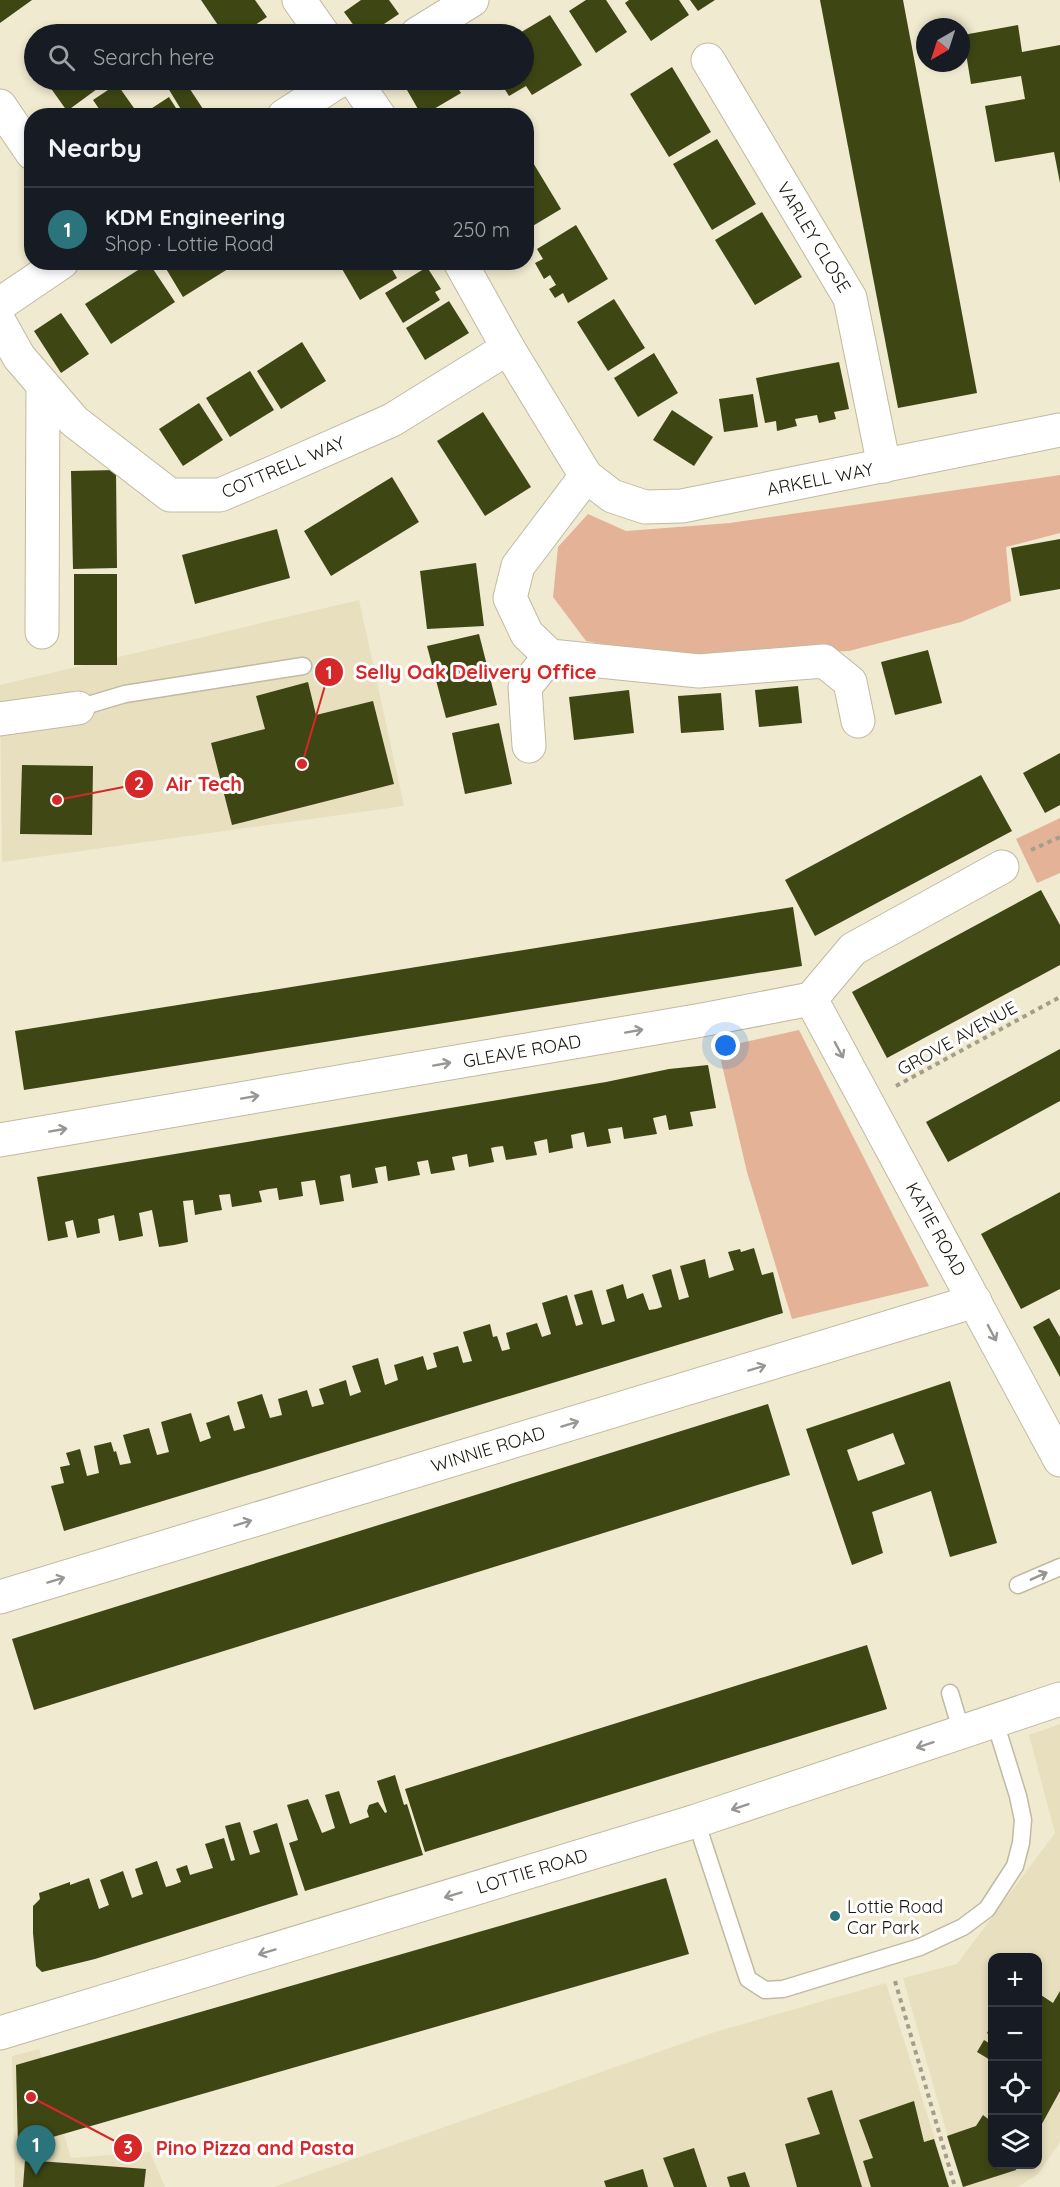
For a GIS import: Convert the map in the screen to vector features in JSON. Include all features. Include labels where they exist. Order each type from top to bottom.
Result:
[{"type":"street","points":[[298,0],[316,24]]},
{"type":"street","points":[[433,24],[472,0]]},
{"type":"street","name":"VARLEY CLOSE","points":[[708,60],[850,298],[884,466]]},
{"type":"street","points":[[296,108],[324,90]]},
{"type":"street","points":[[361,90],[373,108]]},
{"type":"street","points":[[0,106],[24,141]]},
{"type":"street","points":[[0,304],[50,270]]},
{"type":"street","name":"ARKELL WAY","points":[[464,270],[508,348],[586,476],[612,496],[645,507],[682,506],[1060,430]]},
{"type":"street","name":"COTTRELL WAY","points":[[0,323],[19,357],[74,421],[170,495],[220,495],[392,420],[508,348]]},
{"type":"street","points":[[42,632],[43,385]]},
{"type":"street","points":[[586,476],[518,566],[510,598],[527,633],[550,656],[699,671],[824,661],[850,682],[858,721]]},
{"type":"street","points":[[529,746],[525,687],[550,656]]},
{"type":"street","points":[[0,718],[78,708]]},
{"type":"street","points":[[811,999],[853,949],[1002,867]]},
{"type":"street","name":"KATIE ROAD","points":[[811,999],[1060,1460]]},
{"type":"street","name":"GLEAVE ROAD","points":[[0,1140],[690,1022],[811,999]]},
{"type":"street","name":"WINNIE ROAD","points":[[0,1597],[975,1301]]},
{"type":"street","name":"LOTTIE ROAD","points":[[0,2032],[696,1821],[1060,1700]]},
{"type":"lane","points":[[78,708],[125,694],[303,666]]},
{"type":"lane","points":[[1018,1585],[1060,1566]]},
{"type":"lane","points":[[950,1693],[962,1733]]},
{"type":"lane","points":[[696,1821],[748,1979],[765,1990],[783,1989],[920,1947],[963,1927],[987,1909],[1015,1866],[1021,1843],[1022,1815],[995,1722]]},
{"type":"path","name":"GROVE AVENUE","points":[[867,1102],[1060,997]]},
{"type":"path","points":[[895,1980],[955,2187]]},
{"type":"shaded area","points":[[1060,475],[1060,533],[1006,547],[1011,601],[961,622],[849,651],[667,656],[586,641],[553,597],[558,547],[588,514],[626,531],[730,523]]},
{"type":"shaded area","points":[[359,600],[404,806],[2,862],[0,685]]},
{"type":"shaded area","points":[[1060,818],[1060,873],[1037,883],[1016,839]]},
{"type":"shaded area","points":[[799,1030],[929,1286],[792,1319],[747,1172],[718,1048]]},
{"type":"shaded area","points":[[1060,1724],[1060,2142],[1042,2168],[1042,1953],[988,1953],[988,2169],[1041,2169],[1038,2174],[1018,2187],[962,2187],[903,1978],[957,1964],[1055,1833],[1029,1735]]},
{"type":"shaded area","points":[[886,1983],[950,2187],[274,2187],[715,2032]]},
{"type":"shaded area","points":[[39,2049],[71,2158],[150,2152],[165,2187],[15,2187],[12,2056]]},
{"type":"building","points":[[0,0],[32,0],[0,23]]},
{"type":"building","points":[[201,0],[255,0],[267,17],[257,24],[217,24]]},
{"type":"building","points":[[361,0],[389,0],[399,14],[384,24],[353,24],[344,12]]},
{"type":"building","points":[[586,0],[606,0],[627,32],[596,53],[569,11]]},
{"type":"building","points":[[629,0],[679,0],[689,15],[651,41],[625,3]]},
{"type":"building","points":[[690,0],[715,0],[698,11]]},
{"type":"building","points":[[820,0],[903,0],[977,393],[898,408]]},
{"type":"building","points":[[550,15],[582,65],[532,95],[529,90],[534,90],[534,24]]},
{"type":"building","points":[[1018,25],[1022,52],[1060,45],[1060,183],[1054,152],[995,162],[985,106],[1025,99],[1021,76],[971,84],[970,34]]},
{"type":"building","points":[[672,67],[711,132],[669,157],[630,94]]},
{"type":"building","points":[[52,90],[96,90],[71,108],[65,108]]},
{"type":"building","points":[[108,90],[121,90],[134,108],[98,108],[93,100]]},
{"type":"building","points":[[169,90],[191,90],[202,108],[180,108]]},
{"type":"building","points":[[407,90],[459,90],[461,93],[436,108],[417,108]]},
{"type":"building","points":[[505,90],[519,90],[509,96]]},
{"type":"building","points":[[169,97],[176,108],[152,108]]},
{"type":"building","points":[[717,139],[756,204],[712,230],[673,164]]},
{"type":"building","points":[[534,164],[561,209],[534,225]]},
{"type":"building","points":[[762,212],[802,277],[755,305],[715,240]]},
{"type":"building","points":[[576,225],[608,279],[568,303],[563,293],[555,298],[549,289],[556,285],[550,275],[544,279],[535,263],[543,259],[537,249]]},
{"type":"building","points":[[138,270],[154,270],[175,302],[111,344],[85,304]]},
{"type":"building","points":[[167,270],[226,270],[183,297]]},
{"type":"building","points":[[343,270],[392,270],[397,278],[360,300]]},
{"type":"building","points":[[422,270],[429,270],[441,289],[435,292],[440,300],[403,323],[385,293]]},
{"type":"building","points":[[614,299],[645,348],[608,371],[577,322]]},
{"type":"building","points":[[449,301],[469,333],[425,360],[406,328]]},
{"type":"building","points":[[61,313],[89,354],[61,373],[34,331]]},
{"type":"building","points":[[302,342],[326,381],[281,409],[257,371]]},
{"type":"building","points":[[654,353],[678,393],[638,417],[614,378]]},
{"type":"building","points":[[839,362],[849,409],[834,412],[836,419],[819,423],[817,415],[795,419],[797,426],[777,431],[776,421],[765,423],[756,378]]},
{"type":"building","points":[[250,371],[274,410],[230,437],[206,398]]},
{"type":"building","points":[[753,394],[758,427],[724,432],[719,399]]},
{"type":"building","points":[[199,403],[223,440],[183,466],[159,429]]},
{"type":"building","points":[[672,410],[713,437],[694,466],[653,440]]},
{"type":"building","points":[[483,412],[531,487],[485,516],[437,441]]},
{"type":"building","points":[[116,470],[117,568],[73,569],[71,471]]},
{"type":"building","points":[[392,477],[419,522],[331,576],[304,531]]},
{"type":"building","points":[[277,529],[290,578],[195,604],[182,555]]},
{"type":"building","points":[[1060,539],[1060,589],[1020,596],[1011,548]]},
{"type":"building","points":[[476,563],[484,626],[427,629],[420,571]]},
{"type":"building","points":[[74,574],[117,574],[117,665],[74,665]]},
{"type":"building","points":[[479,634],[497,705],[446,718],[427,646]]},
{"type":"building","points":[[928,650],[942,703],[895,715],[881,662]]},
{"type":"building","points":[[308,682],[316,715],[373,701],[394,784],[232,825],[211,743],[265,729],[256,696]]},
{"type":"building","points":[[798,686],[802,723],[759,727],[755,690]]},
{"type":"building","points":[[629,690],[634,733],[574,740],[569,697]]},
{"type":"building","points":[[721,693],[724,730],[681,733],[678,696]]},
{"type":"building","points":[[499,723],[512,784],[465,794],[452,733]]},
{"type":"building","points":[[1060,753],[1060,805],[1045,813],[1023,773]]},
{"type":"building","points":[[22,765],[93,766],[92,835],[20,834]]},
{"type":"building","points":[[981,775],[1012,831],[815,936],[785,880]]},
{"type":"building","points":[[1041,890],[1060,925],[1060,965],[887,1058],[852,992]]},
{"type":"building","points":[[793,907],[802,966],[24,1090],[15,1031]]},
{"type":"building","points":[[1060,1049],[1060,1101],[948,1162],[926,1122]]},
{"type":"building","points":[[708,1065],[716,1108],[690,1112],[693,1126],[669,1130],[666,1115],[653,1118],[657,1134],[624,1139],[622,1127],[608,1129],[611,1143],[587,1147],[584,1132],[571,1135],[573,1148],[549,1153],[547,1139],[534,1142],[537,1155],[506,1160],[503,1146],[495,1147],[491,1148],[494,1162],[469,1167],[467,1154],[452,1157],[455,1170],[431,1174],[428,1160],[417,1162],[420,1175],[388,1181],[386,1166],[375,1168],[378,1183],[352,1188],[350,1174],[340,1176],[344,1201],[320,1205],[315,1180],[301,1182],[303,1196],[279,1200],[277,1188],[259,1191],[262,1202],[232,1207],[230,1194],[219,1195],[222,1210],[195,1215],[193,1200],[183,1201],[188,1242],[174,1245],[159,1247],[152,1210],[139,1213],[143,1236],[119,1241],[114,1215],[98,1219],[100,1233],[77,1238],[73,1220],[65,1222],[68,1237],[48,1241],[37,1177],[606,1082],[669,1069]]},
{"type":"building","points":[[1060,1192],[1060,1289],[1021,1309],[981,1234]]},
{"type":"building","points":[[754,1248],[762,1275],[773,1272],[783,1313],[64,1531],[51,1486],[64,1483],[60,1467],[70,1465],[66,1453],[80,1449],[87,1476],[99,1473],[94,1446],[111,1442],[120,1465],[131,1463],[123,1435],[149,1428],[157,1455],[169,1452],[161,1422],[191,1413],[200,1442],[211,1438],[206,1423],[229,1415],[234,1431],[245,1428],[237,1402],[262,1394],[270,1418],[282,1415],[278,1399],[307,1390],[312,1407],[324,1404],[319,1389],[346,1380],[350,1396],[361,1392],[352,1366],[378,1358],[385,1385],[398,1380],[394,1365],[423,1356],[427,1370],[437,1367],[433,1353],[447,1349],[458,1346],[463,1363],[472,1361],[463,1332],[490,1324],[493,1337],[497,1336],[502,1351],[510,1349],[506,1333],[537,1323],[542,1337],[551,1334],[542,1303],[567,1295],[576,1326],[583,1324],[574,1295],[592,1290],[602,1325],[615,1321],[606,1290],[623,1284],[627,1299],[643,1293],[649,1310],[656,1309],[662,1307],[652,1275],[671,1269],[679,1300],[689,1297],[680,1266],[705,1259],[709,1278],[734,1270],[728,1252],[740,1249],[741,1252]]},
{"type":"building","points":[[1049,1318],[1060,1337],[1060,1377],[1033,1327]]},
{"type":"building","points":[[950,1381],[997,1543],[950,1557],[931,1491],[872,1512],[883,1553],[852,1565],[806,1429]],"holes":[[[893,1433],[905,1464],[858,1481],[847,1450]]]},
{"type":"building","points":[[768,1404],[790,1475],[34,1710],[12,1639]]},
{"type":"building","points":[[867,1645],[887,1709],[425,1852],[405,1789]]},
{"type":"building","points":[[395,1775],[423,1855],[305,1891],[289,1843],[298,1840],[287,1805],[308,1799],[322,1833],[335,1828],[325,1795],[339,1791],[350,1824],[369,1817],[367,1811],[369,1805],[378,1802],[385,1813],[387,1812],[377,1781]]},
{"type":"building","points":[[240,1822],[250,1855],[260,1852],[253,1831],[277,1823],[298,1895],[95,1959],[42,1972],[36,1966],[33,1906],[40,1899],[39,1893],[89,1878],[99,1909],[109,1905],[100,1880],[123,1871],[132,1898],[143,1894],[135,1869],[157,1861],[166,1887],[173,1885],[181,1882],[176,1869],[187,1865],[190,1875],[213,1868],[205,1844],[224,1838],[231,1861],[235,1860],[225,1826]]},
{"type":"building","points":[[666,1878],[689,1954],[18,2147],[16,2065]]},
{"type":"building","points":[[1060,1991],[1060,2091],[1042,2124],[1042,1996],[1053,2003]]},
{"type":"building","points":[[984,2040],[988,2042],[988,2059],[977,2052]]},
{"type":"building","points":[[832,2090],[862,2187],[797,2187],[785,2144],[820,2134],[807,2098]]},
{"type":"building","points":[[914,2101],[924,2142],[934,2139],[949,2187],[871,2187],[863,2161],[873,2158],[859,2120]]},
{"type":"building","points":[[983,2115],[988,2119],[988,2169],[1016,2169],[963,2187],[947,2136],[976,2126]]},
{"type":"building","points":[[694,2148],[707,2187],[674,2187],[663,2158]]},
{"type":"building","points":[[25,2160],[146,2169],[144,2187],[23,2187]]},
{"type":"building","points":[[643,2169],[648,2187],[606,2187],[604,2181]]},
{"type":"building","points":[[745,2172],[750,2187],[730,2187],[727,2177]]},
{"type":"place","name":"Selly Oak Delivery Office","points":[[302,764]]},
{"type":"place","name":"Air Tech","points":[[57,800]]},
{"type":"place","name":"Lottie Road Car Park","points":[[835,1916]]},
{"type":"place","name":"Pino Pizza and Pasta","points":[[31,2097]]},
{"type":"place","name":"KDM Engineering","points":[[36,2175]]}]
